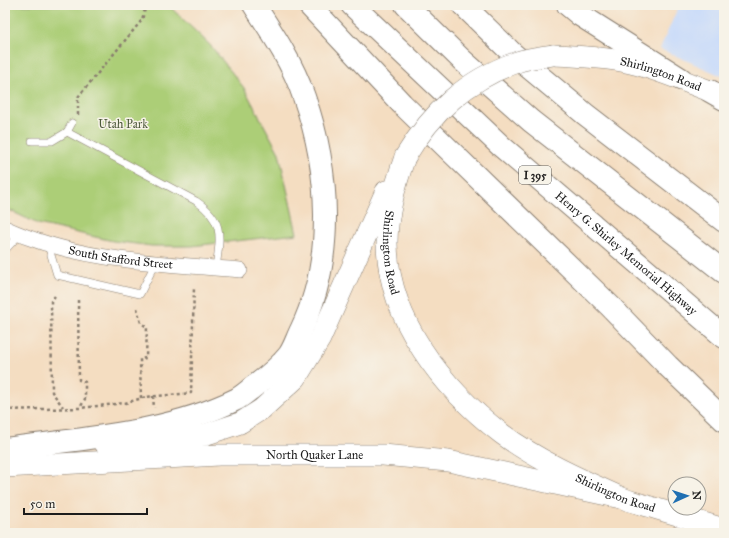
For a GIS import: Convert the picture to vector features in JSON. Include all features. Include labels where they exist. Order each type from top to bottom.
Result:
[{"type":"highway","points":[[5,449],[145,429],[197,416],[239,398],[265,378],[290,354],[308,317],[321,270],[325,226],[322,174],[315,134],[304,96],[286,57],[254,5]]},
{"type":"highway","points":[[309,5],[402,104],[605,301],[668,366],[724,420]]},
{"type":"highway","name":"Henry G. Shirley Memorial Highway","points":[[352,5],[501,146],[724,337]]},
{"type":"highway","points":[[406,5],[462,60],[531,121],[724,272]]},
{"type":"highway","points":[[463,5],[514,55],[585,114],[724,221]]},
{"type":"highway","points":[[568,5],[580,15],[681,79]]},
{"type":"main road","name":"Shirlington Road","points":[[719,95],[681,79],[627,62],[596,57],[553,55],[518,62],[493,72],[469,85],[438,111],[417,137],[405,157],[391,202],[387,243],[392,283],[402,312],[415,338],[442,376],[477,413],[503,434],[545,461],[621,498],[724,529]]},
{"type":"main road","points":[[5,449],[163,440],[204,434],[240,423],[262,409],[296,378],[320,339],[383,198],[405,157]]},
{"type":"main road","name":"North Quaker Lane","points":[[5,467],[219,455],[383,455],[448,461],[621,498]]},
{"type":"street","name":"South Stafford Street","points":[[5,228],[19,235],[48,244],[110,259],[240,270]]},
{"type":"lane","points":[[32,141],[52,141],[67,132],[72,123]]},
{"type":"lane","points":[[67,132],[190,197],[206,208],[216,221],[219,230],[220,238],[216,268]]},
{"type":"lane","points":[[5,250],[19,235]]},
{"type":"lane","points":[[48,244],[57,275],[140,294],[155,264]]},
{"type":"path","points":[[72,123],[79,114],[78,97],[142,20],[146,5]]},
{"type":"path","points":[[5,410],[80,408],[126,404],[153,396],[191,393],[194,286]]},
{"type":"path","points":[[55,296],[51,301],[52,392],[63,408]]},
{"type":"path","points":[[78,300],[79,380],[85,382],[85,399],[80,408]]},
{"type":"path","points":[[137,308],[141,323],[147,327],[146,358],[140,359],[141,399]]},
{"type":"path","points":[[153,396],[155,410]]},
{"type":"shaded area","points":[[679,5],[724,5],[724,77],[660,49]]},
{"type":"green space","name":"Utah Park","points":[[5,5],[168,5],[211,46],[244,88],[279,153],[297,234],[192,246],[152,246],[113,241],[38,224],[5,208]]}]
